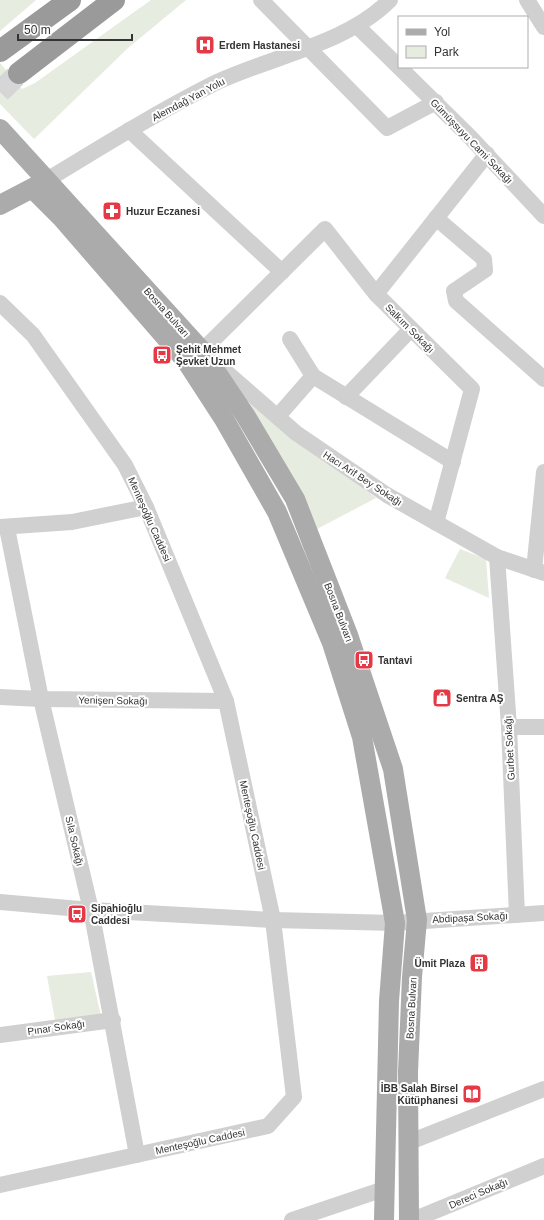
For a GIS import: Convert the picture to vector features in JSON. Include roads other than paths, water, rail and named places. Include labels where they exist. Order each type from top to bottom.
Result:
[{"type":"highway","points":[[0,51],[70,0]]},
{"type":"highway","points":[[19,73],[114,0]]},
{"type":"main road","name":"Bosna Bulvarı","points":[[0,129],[62,218],[187,362],[224,419],[277,512],[332,643],[362,737],[396,923],[389,1001],[384,1220]]},
{"type":"main road","name":"Bosna Bulvarı","points":[[40,185],[202,351],[245,415],[295,499],[348,634],[393,770],[417,920],[408,1064],[407,1143],[409,1220]]},
{"type":"main road","points":[[0,205],[40,185]]},
{"type":"street","points":[[261,0],[387,128],[436,102]]},
{"type":"street","name":"Alemdağ Yan Yolu","points":[[40,185],[129,130],[213,84],[357,26],[390,0]]},
{"type":"street","points":[[526,0],[544,27]]},
{"type":"street","name":"Gümüşsuyu Cami Sokağı","points":[[357,26],[398,66]]},
{"type":"street","name":"Gümüşsuyu Cami Sokağı","points":[[400,68],[487,154],[544,216]]},
{"type":"street","points":[[129,130],[282,272],[202,351]]},
{"type":"street","points":[[376,294],[487,154]]},
{"type":"street","points":[[436,218],[484,259],[486,265],[485,270],[454,291],[456,301],[544,379]]},
{"type":"street","name":"Salkım Sokağı","points":[[282,272],[325,229],[376,294],[472,389],[436,524]]},
{"type":"street","name":"Menteşoğlu Caddesi","points":[[0,303],[33,335],[125,466],[146,507],[226,701],[273,920],[294,1097],[268,1126],[0,1184]]},
{"type":"street","points":[[346,397],[411,329]]},
{"type":"street","points":[[290,339],[313,376],[453,462]]},
{"type":"street","name":"Hacı Arif Bey Sokağı","points":[[202,351],[296,433],[387,495],[436,524],[497,556],[539,571]]},
{"type":"street","points":[[278,416],[313,376]]},
{"type":"street","points":[[539,571],[544,472]]},
{"type":"street","points":[[3,528],[72,522],[146,507]]},
{"type":"street","name":"Sıla Sokağı","points":[[3,528],[41,699],[91,910],[113,1020],[137,1155]]},
{"type":"street","name":"Gurbet Sokağı","points":[[497,556],[508,727],[517,915]]},
{"type":"street","name":"Yenişen Sokağı","points":[[0,697],[41,699],[226,701]]},
{"type":"street","points":[[508,727],[544,727]]},
{"type":"street","name":"Abdipaşa Sokağı","points":[[0,902],[91,910],[273,920],[396,923],[417,920],[544,913]]},
{"type":"street","name":"Pınar Sokağı","points":[[0,1035],[113,1020]]},
{"type":"street","points":[[407,1143],[544,1089]]},
{"type":"street","name":"Dereci Sokağı","points":[[413,1220],[544,1166]]},
{"type":"street","points":[[292,1220],[384,1190]]},
{"type":"tunnel","points":[[0,92],[19,73]]},
{"type":"place","name":"Erdem Hastanesi","points":[[205,45]]},
{"type":"place","name":"Huzur Eczanesi","points":[[112,211]]},
{"type":"place","name":"Şehit Mehmet Şevket Uzun","points":[[162,355]]},
{"type":"place","name":"Tantavi","points":[[364,660]]},
{"type":"place","name":"Sentra AŞ","points":[[442,698]]},
{"type":"place","name":"Sipahioğlu Caddesi","points":[[77,914]]},
{"type":"place","name":"Ümit Plaza","points":[[479,963]]},
{"type":"place","name":"İBB Salah Birsel Kütüphanesi","points":[[472,1094]]}]
